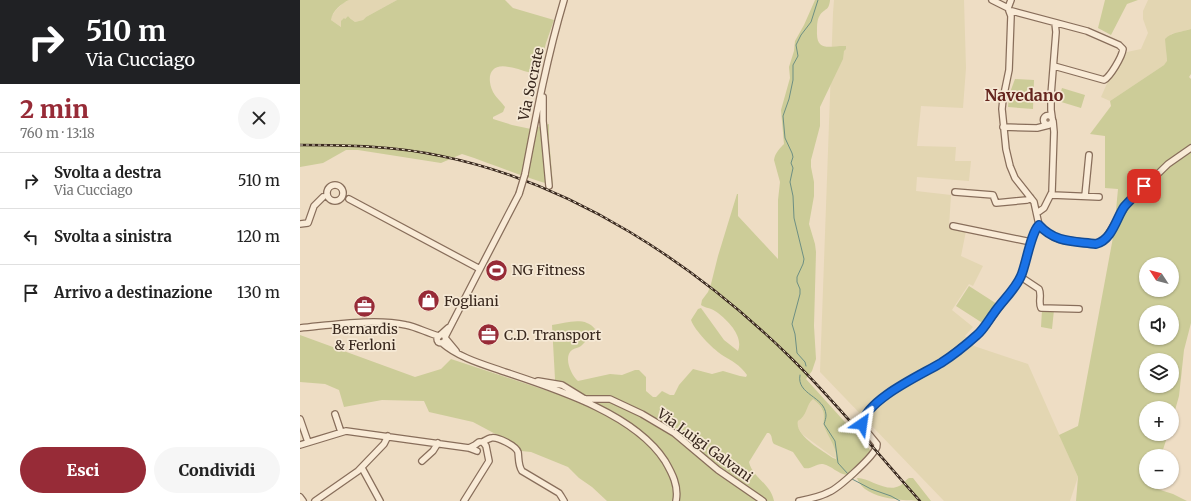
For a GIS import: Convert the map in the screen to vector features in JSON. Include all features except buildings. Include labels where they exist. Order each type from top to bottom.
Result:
[{"type":"street","name":"Via Socrate","points":[[480,269],[519,194],[526,174],[542,84],[564,0]]},
{"type":"street","points":[[992,0],[1009,10],[1087,31],[1119,45],[1123,49],[1122,55],[1106,79],[1100,79],[1054,66]]},
{"type":"street","points":[[1011,0],[1009,10],[1011,16],[1009,70],[1003,98],[1003,127],[1006,149],[1012,173],[1018,184],[1034,202],[1039,225],[1052,236],[1059,240],[1096,244],[1104,241],[1127,204],[1168,164],[1191,148]]},
{"type":"street","points":[[1037,213],[1044,208],[1052,194],[1054,132],[1049,120],[1054,66],[1056,32],[1054,28],[1055,23]]},
{"type":"street","points":[[542,84],[543,121],[549,186]]},
{"type":"street","points":[[1003,127],[1031,128],[1049,120]]},
{"type":"street","points":[[1085,196],[1089,155]]},
{"type":"street","points":[[300,224],[308,222],[314,206],[323,197],[330,186],[337,185],[349,199],[480,269],[450,326],[442,338]]},
{"type":"street","points":[[327,192],[327,196],[330,200]]},
{"type":"street","points":[[955,192],[992,195],[996,203],[1028,200],[1031,198]]},
{"type":"street","points":[[341,199],[344,193]]},
{"type":"street","points":[[1052,194],[1099,197]]},
{"type":"street","points":[[323,197],[334,202],[341,199],[349,199]]},
{"type":"street","points":[[799,501],[830,492],[853,474],[872,454],[877,447],[876,444],[862,424],[865,416],[882,398],[903,383],[942,362],[977,336],[985,328],[1020,277],[1031,242],[1037,226],[1039,225]]},
{"type":"street","points":[[953,226],[1031,242]]},
{"type":"street","points":[[1020,277],[1039,289],[1041,308],[1079,309]]},
{"type":"street","points":[[300,328],[376,322],[407,325],[442,338],[446,347],[471,360],[560,392],[596,407],[636,431],[657,450],[664,460],[676,484],[676,501]]},
{"type":"street","points":[[528,380],[566,387],[587,399],[596,407]]},
{"type":"street","points":[[559,385],[556,386],[560,392]]},
{"type":"street","points":[[560,392],[566,390],[566,387]]},
{"type":"street","name":"Via Luigi Galvani","points":[[587,399],[610,399],[642,414],[674,433],[718,470],[764,501]]},
{"type":"street","points":[[335,414],[341,432]]},
{"type":"street","points":[[300,419],[308,442]]},
{"type":"street","points":[[300,445],[341,432],[353,431],[469,448],[479,452],[484,452],[493,441],[506,443]]},
{"type":"street","points":[[315,501],[350,478],[362,468],[384,444],[388,436]]},
{"type":"street","points":[[469,448],[477,443],[491,438],[503,440],[516,449],[522,471],[559,493],[564,501]]},
{"type":"street","points":[[464,501],[489,461],[485,444],[482,442]]},
{"type":"street","points":[[422,461],[433,451],[438,443]]},
{"type":"street","points":[[475,445],[475,449],[485,457],[487,464]]},
{"type":"street","points":[[362,468],[380,501]]},
{"type":"street","points":[[300,497],[303,501]]},
{"type":"shaded area","points":[[349,0],[397,0],[363,20],[355,22],[348,16],[341,27],[331,20],[331,17],[343,3]]},
{"type":"shaded area","points":[[834,0],[964,0],[966,68],[963,108],[921,106],[917,146],[956,147],[955,161],[971,161],[969,181],[917,177],[916,191],[951,195],[949,227],[966,231],[961,256],[983,266],[973,286],[969,284],[952,310],[973,327],[965,336],[974,346],[1028,364],[1078,477],[1070,501],[944,501],[820,372]]},
{"type":"shaded area","points":[[1148,0],[1191,0],[1191,29],[1171,34],[1166,51],[1167,62],[1110,101],[1101,97],[1109,79],[1127,52],[1141,49],[1148,33],[1143,19],[1143,11]]},
{"type":"shaded area","points":[[813,398],[823,411],[834,445],[836,458],[802,434],[797,426],[797,423]]},
{"type":"green space","points":[[300,0],[349,0],[338,8],[333,14],[331,20],[341,27],[341,21],[348,16],[355,22],[363,20],[397,0],[505,0],[513,8],[554,20],[540,67],[537,72],[530,72],[503,66],[494,69],[490,76],[494,94],[505,107],[503,112],[493,117],[493,119],[531,129],[549,124],[553,185],[462,154],[441,163],[358,150],[346,150],[323,163],[300,167]]},
{"type":"green space","points":[[815,0],[830,0],[828,8],[818,18],[817,38],[821,45],[824,46],[846,46],[843,59],[820,107],[820,126],[811,160],[814,196],[809,224],[816,252],[814,326],[816,359],[812,371],[806,379],[872,452],[847,475],[823,464],[804,468],[793,452],[774,444],[772,437],[769,433],[767,433],[749,462],[754,472],[766,485],[774,501],[607,501],[568,467],[531,452],[521,451],[516,445],[473,422],[429,412],[424,401],[382,400],[344,407],[339,390],[325,384],[300,382],[300,335],[415,377],[441,369],[451,359],[554,393],[555,379],[552,325],[575,321],[581,321],[591,325],[595,329],[580,347],[569,353],[569,366],[573,375],[578,381],[610,374],[622,375],[639,370],[646,377],[646,391],[653,397],[656,397],[662,391],[670,395],[674,395],[679,385],[693,369],[712,374],[723,371],[746,377],[747,375],[739,366],[718,352],[704,339],[691,320],[698,309],[701,308],[724,340],[738,351],[739,340],[737,334],[729,323],[712,309],[701,305],[702,300],[708,292],[711,284],[737,194],[738,216],[778,259],[778,200],[780,182],[774,160],[779,149],[784,144],[781,110],[790,78],[789,67],[794,51],[795,41]],"holes":[[[813,399],[823,411],[824,426],[834,446],[836,459],[816,447],[800,432],[798,421],[801,419]]]},
{"type":"green space","points":[[1105,0],[1138,0],[1127,4],[1111,35],[1098,28]]},
{"type":"green space","points":[[1191,29],[1191,74],[1189,77],[1191,79],[1191,323],[1184,350],[1179,396],[1178,401],[1139,401],[1139,441],[1166,441],[1163,449],[1139,449],[1139,489],[1157,489],[1173,494],[1187,501],[1076,501],[1078,477],[1059,435],[1078,426],[1114,232],[1118,189],[1105,188],[1105,136],[1090,134],[1111,106],[1110,101],[1164,65],[1167,61],[1165,39],[1173,34]]},
{"type":"green space","points":[[1015,79],[1034,80],[1033,109],[1008,107],[1009,95]]},
{"type":"green space","points":[[1062,88],[1085,95],[1081,108],[1058,101]]},
{"type":"green space","points":[[969,286],[997,304],[984,324],[956,306]]},
{"type":"green space","points":[[1042,310],[1054,310],[1052,329],[1041,327]]},
{"type":"green space","points":[[857,478],[889,488],[894,488],[909,478],[913,478],[931,501],[900,500],[878,495],[861,486]]},
{"type":"waterway","points":[[806,366],[805,362],[797,353],[795,334],[792,324],[800,294],[797,277],[804,259],[794,218],[793,196],[790,182],[793,168],[791,163],[793,157],[785,138],[783,116],[789,99],[793,80],[793,65],[798,56],[796,45],[801,35],[811,22],[818,0]]},
{"type":"waterway","points":[[800,375],[802,387],[816,399],[824,409],[826,415],[824,424],[835,441],[838,463],[848,474]]},
{"type":"waterway","points":[[852,479],[900,501]]},
{"type":"railway","points":[[300,145],[389,148],[441,156],[490,169],[538,186],[584,207],[629,232],[673,260],[714,290],[790,357],[824,392],[920,501]]},
{"type":"place","name":"NG Fitness","points":[[496,270]]},
{"type":"place","name":"Fogliani","points":[[428,301]]},
{"type":"place","name":"Bernardis & Ferloni","points":[[365,307]]},
{"type":"place","name":"C.D. Transport","points":[[489,335]]},
{"type":"district","name":"Navedano","points":[[1024,95]]},
{"type":"route","points":[[862,424],[865,416],[882,398],[903,383],[942,362],[977,336],[985,328],[994,313],[1016,285],[1037,226],[1039,225],[1059,240],[1096,244],[1100,243],[1108,236],[1123,209],[1144,186]]}]
